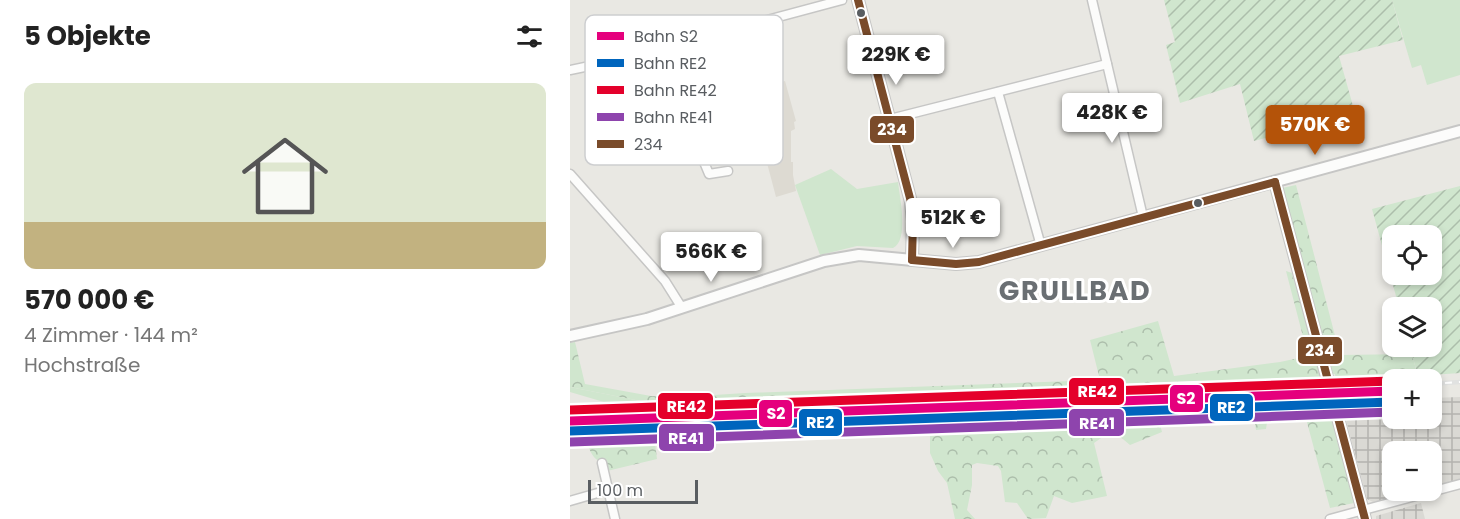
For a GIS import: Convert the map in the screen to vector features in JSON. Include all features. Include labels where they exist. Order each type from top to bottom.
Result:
[{"type":"street","points":[[783,16],[842,0]]},
{"type":"street","points":[[858,0],[911,202],[912,260]]},
{"type":"street","points":[[1092,0],[1143,217]]},
{"type":"street","points":[[890,119],[1107,64]]},
{"type":"street","points":[[570,70],[585,66]]},
{"type":"street","points":[[998,92],[1041,246]]},
{"type":"street","points":[[570,336],[612,328],[682,308],[839,257],[859,255],[956,264],[980,262],[1460,131]]},
{"type":"street","points":[[705,165],[709,174],[728,171]]},
{"type":"street","points":[[570,174],[665,281],[682,308]]},
{"type":"street","points":[[1275,182],[1364,515]]},
{"type":"street","points":[[602,463],[615,519]]},
{"type":"street","points":[[1330,519],[1364,515],[1460,484]]},
{"type":"street","points":[[570,501],[608,490]]},
{"type":"shaded area","points":[[785,81],[796,121],[794,122],[795,129],[791,131],[791,162],[793,162],[796,191],[776,197],[768,165],[783,165],[783,82]]},
{"type":"shaded area","points":[[1460,397],[1460,479],[1442,484],[1442,441],[1382,441],[1382,500],[1373,502],[1367,499],[1341,401],[1382,400],[1382,429],[1442,429],[1442,398]]},
{"type":"shaded area","points":[[1421,503],[1425,519],[1376,519],[1376,516]]},
{"type":"green space","points":[[1164,0],[1392,0],[1403,40],[1339,56],[1353,106],[1301,118],[1303,128],[1254,141],[1240,84],[1180,103],[1166,45],[1175,42]]},
{"type":"green space","points":[[1392,0],[1460,0],[1460,75],[1427,85],[1421,65],[1412,68]]},
{"type":"green space","points":[[831,169],[857,189],[898,182],[902,228],[898,244],[893,248],[857,246],[820,255],[795,185]]},
{"type":"green space","points":[[1296,185],[1340,355],[1413,357],[1416,369],[1382,369],[1382,378],[1336,379],[1282,188]]},
{"type":"green space","points":[[1460,186],[1460,373],[1442,374],[1442,369],[1416,369],[1413,357],[1442,357],[1442,297],[1396,297],[1393,285],[1442,285],[1442,225],[1382,225],[1382,245],[1372,209]]},
{"type":"green space","points":[[1286,271],[1292,273],[1319,377],[695,405],[656,404],[570,387],[570,343],[575,342],[585,384],[651,396],[683,397],[1100,380],[1090,340],[1158,321],[1174,376],[1280,362],[1308,356]]},
{"type":"green space","points":[[570,387],[656,404],[614,405],[570,392]]},
{"type":"green space","points":[[1327,403],[1354,503],[1330,508],[1305,415],[1268,416],[1266,429],[1256,430],[1254,418],[1246,409],[1246,405]]},
{"type":"green space","points":[[1156,409],[1162,432],[1130,445],[1118,435],[1104,436],[1094,443],[1107,496],[1072,503],[1054,496],[1046,518],[1028,519],[1017,503],[1005,502],[1001,471],[998,466],[977,463],[972,465],[972,485],[967,510],[975,519],[955,519],[947,483],[938,471],[930,453],[930,431],[920,429],[913,417]]},
{"type":"green space","points":[[653,426],[657,459],[607,471],[604,463],[593,456],[585,435],[570,435],[570,429]]},
{"type":"railway","points":[[1442,383],[1460,382]]},
{"type":"railway","points":[[570,415],[1382,385]]},
{"type":"rail line","name":"RE42","points":[[570,410],[1382,381]]},
{"type":"rail line","name":"S2","points":[[570,421],[1382,391]]},
{"type":"rail line","name":"RE2","points":[[570,431],[1382,402]]},
{"type":"rail line","name":"RE41","points":[[571,442],[1382,412]]},
{"type":"transit line","name":"234","points":[[858,0],[911,202],[912,260]]},
{"type":"transit line","name":"234","points":[[1275,182],[1365,519]]},
{"type":"transit line","name":"234","points":[[912,260],[956,264],[979,262],[1275,182]]},
{"type":"district","name":"GRULLBAD","points":[[1075,291]]}]
